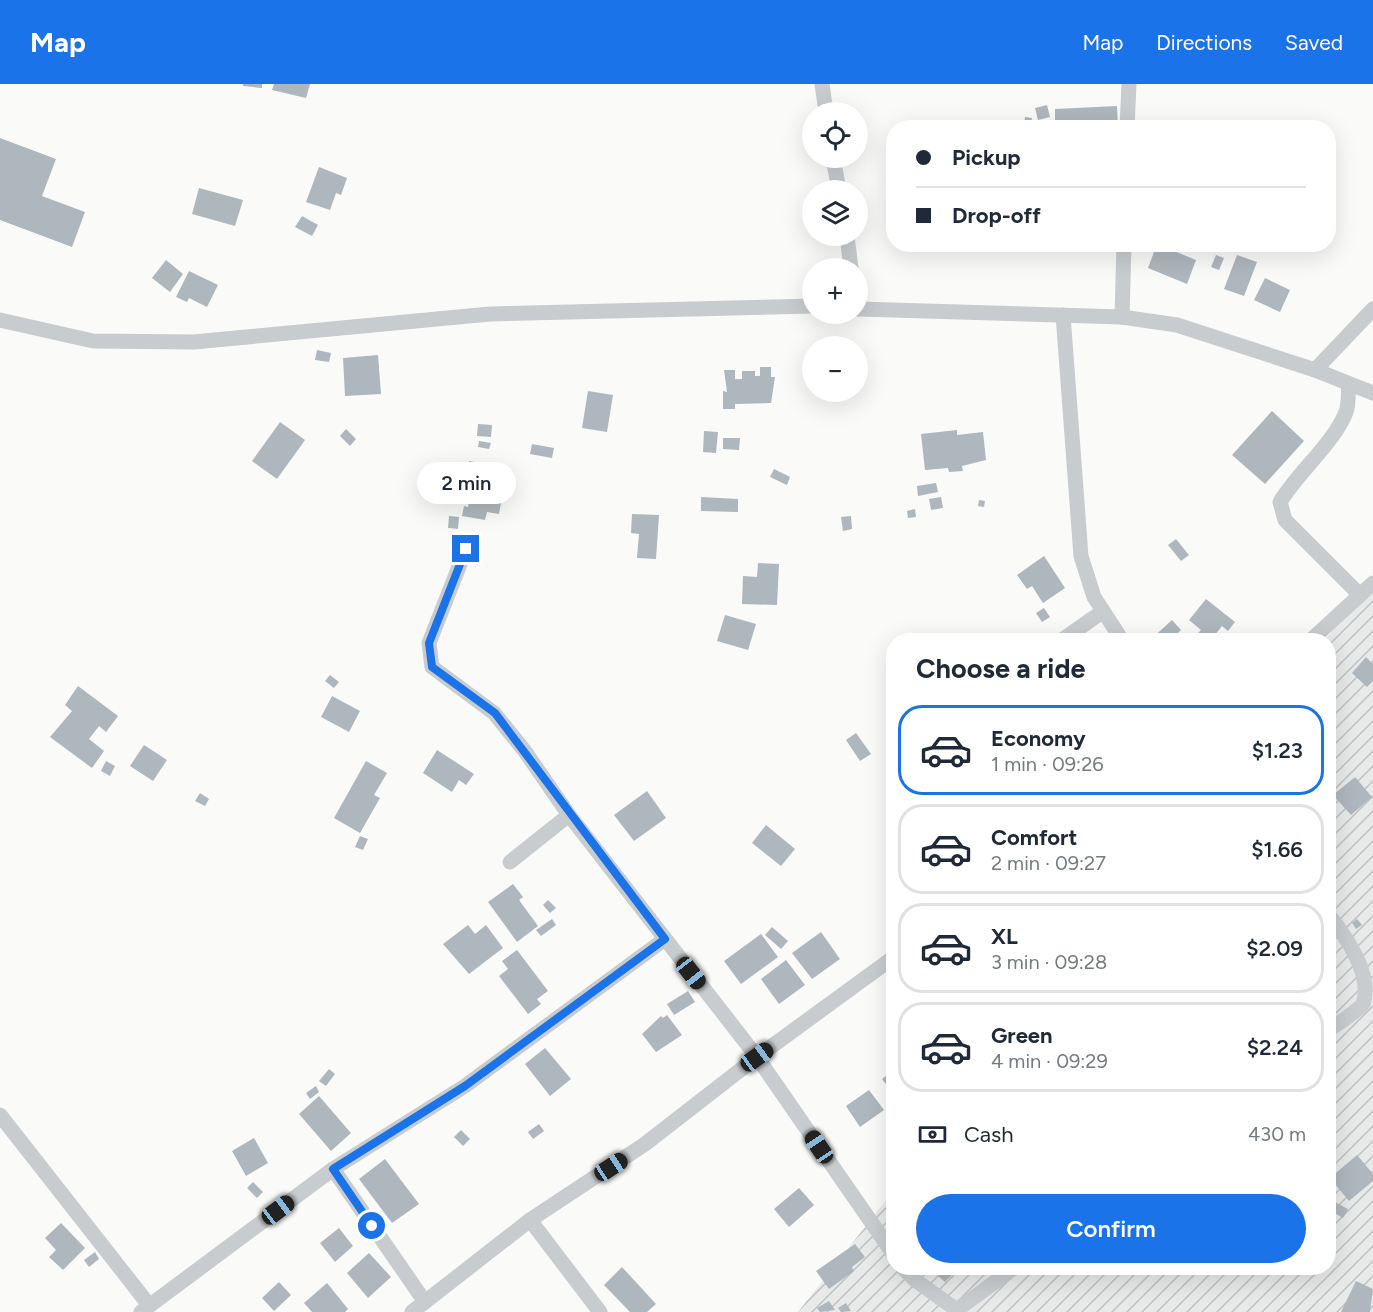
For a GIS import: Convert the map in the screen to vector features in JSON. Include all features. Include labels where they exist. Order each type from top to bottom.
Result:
[{"type":"street","points":[[822,84],[825,102]]},
{"type":"street","points":[[1127,120],[1129,84]]},
{"type":"street","points":[[1122,317],[1124,252]]},
{"type":"street","points":[[0,320],[93,341],[194,342],[490,314],[802,306]]},
{"type":"street","points":[[868,309],[1122,317],[1177,325],[1315,370],[1373,393]]},
{"type":"street","points":[[1315,370],[1373,309]]},
{"type":"street","points":[[1063,315],[1081,556],[1094,597],[1117,633]]},
{"type":"street","points":[[1349,384],[1346,411],[1316,459],[1291,483],[1280,502],[1285,520],[1360,595]]},
{"type":"street","points":[[466,549],[429,643],[432,667],[495,713],[531,759],[569,815],[757,1057],[886,1243]]},
{"type":"street","points":[[1319,633],[1373,583]]},
{"type":"street","points":[[1072,633],[1102,612]]},
{"type":"street","points":[[510,862],[569,815]]},
{"type":"street","points":[[1336,924],[1364,959],[1371,975],[1371,989],[1364,1004],[1336,1025]]},
{"type":"street","points":[[0,1115],[145,1309],[333,1169],[465,1086],[665,939]]},
{"type":"street","points":[[412,1312],[530,1220],[645,1144],[757,1057],[886,963]]},
{"type":"street","points":[[333,1169],[425,1302]]},
{"type":"street","points":[[530,1220],[600,1312]]},
{"type":"street","points":[[910,1275],[956,1311],[1005,1275]]},
{"type":"shaded area","points":[[1373,580],[1373,1312],[798,1312],[886,1200],[886,1275],[1336,1275],[1336,633],[1331,633]]},
{"type":"building","points":[[243,84],[262,84],[262,88],[243,86]]},
{"type":"building","points":[[274,84],[310,84],[306,98],[272,90]]},
{"type":"building","points":[[1047,105],[1050,117],[1038,120],[1035,108]]},
{"type":"building","points":[[1117,106],[1118,120],[1055,120],[1055,109]]},
{"type":"building","points":[[0,138],[56,159],[42,196],[85,212],[72,247],[0,220]]},
{"type":"building","points":[[319,167],[347,178],[341,195],[336,193],[330,210],[306,202]]},
{"type":"building","points":[[199,188],[243,200],[235,226],[192,214]]},
{"type":"building","points":[[302,216],[318,225],[312,236],[295,227]]},
{"type":"building","points":[[1154,252],[1176,252],[1196,260],[1187,284],[1148,268]]},
{"type":"building","points":[[1216,255],[1224,258],[1219,270],[1211,267]]},
{"type":"building","points":[[1237,255],[1257,262],[1244,296],[1224,289]]},
{"type":"building","points":[[166,260],[183,274],[170,292],[152,278]]},
{"type":"building","points":[[189,271],[218,285],[207,307],[189,298],[187,302],[176,297]]},
{"type":"building","points":[[1265,278],[1290,290],[1280,312],[1254,300]]},
{"type":"building","points":[[317,350],[331,353],[329,362],[315,360]]},
{"type":"building","points":[[378,355],[381,394],[345,396],[343,358]]},
{"type":"building","points":[[760,367],[771,367],[771,377],[775,377],[771,403],[735,404],[735,409],[723,409],[723,391],[727,392],[724,370],[735,370],[735,379],[742,379],[742,371],[755,371],[755,376],[760,376]]},
{"type":"building","points":[[588,391],[613,395],[607,432],[582,428]]},
{"type":"building","points":[[1272,411],[1304,441],[1265,484],[1232,455]]},
{"type":"building","points":[[280,422],[305,440],[277,479],[252,461]]},
{"type":"building","points":[[478,424],[492,425],[491,437],[477,436]]},
{"type":"building","points":[[346,429],[356,439],[350,446],[340,436]]},
{"type":"building","points":[[957,430],[957,435],[983,432],[986,460],[962,466],[963,471],[949,472],[948,468],[925,470],[921,434]]},
{"type":"building","points":[[704,431],[718,432],[716,453],[703,452]]},
{"type":"building","points":[[723,438],[740,438],[739,450],[723,449]]},
{"type":"building","points":[[479,441],[491,443],[489,449],[478,447]]},
{"type":"building","points":[[532,444],[554,448],[552,458],[530,454]]},
{"type":"building","points":[[469,461],[497,466],[495,477],[499,477],[495,496],[502,497],[499,514],[487,512],[485,520],[462,516],[464,506],[468,507],[471,491],[467,491],[471,473],[467,472]]},
{"type":"building","points":[[774,469],[790,477],[787,485],[770,477]]},
{"type":"building","points":[[936,483],[938,492],[918,496],[917,486]]},
{"type":"building","points":[[701,497],[738,499],[738,512],[701,511]]},
{"type":"building","points":[[941,497],[943,508],[931,510],[929,499]]},
{"type":"building","points":[[979,500],[985,501],[984,507],[978,506]]},
{"type":"building","points":[[915,509],[916,517],[908,518],[907,511]]},
{"type":"building","points":[[632,514],[659,515],[656,559],[637,558],[639,534],[631,533]]},
{"type":"building","points":[[449,516],[459,517],[458,529],[448,528]]},
{"type":"building","points":[[851,516],[852,529],[843,531],[841,517]]},
{"type":"building","points":[[1176,539],[1189,555],[1181,561],[1168,545]]},
{"type":"building","points":[[1044,556],[1065,588],[1043,603],[1032,586],[1027,589],[1017,575]]},
{"type":"building","points":[[758,563],[779,564],[777,605],[742,604],[743,576],[757,577]]},
{"type":"building","points":[[1206,599],[1235,622],[1228,631],[1222,626],[1216,633],[1198,633],[1201,630],[1189,620]]},
{"type":"building","points":[[1044,608],[1050,617],[1042,622],[1036,613]]},
{"type":"building","points":[[725,615],[756,624],[748,650],[717,641]]},
{"type":"building","points":[[1172,620],[1181,630],[1178,633],[1158,633]]},
{"type":"building","points":[[1366,657],[1373,664],[1373,681],[1367,687],[1352,673]]},
{"type":"building","points":[[330,675],[339,682],[334,688],[325,681]]},
{"type":"building","points":[[78,686],[118,716],[106,732],[99,726],[89,739],[104,751],[92,768],[50,737],[72,711],[65,705]]},
{"type":"building","points":[[332,696],[360,711],[349,732],[321,717]]},
{"type":"building","points":[[856,733],[871,754],[860,761],[846,740]]},
{"type":"building","points":[[144,745],[167,760],[153,781],[130,766]]},
{"type":"building","points":[[437,750],[474,774],[466,785],[459,780],[452,792],[423,773]]},
{"type":"building","points":[[106,761],[115,766],[110,776],[101,771]]},
{"type":"building","points":[[366,761],[387,773],[374,795],[380,798],[360,833],[334,818]]},
{"type":"building","points":[[1355,777],[1372,797],[1351,815],[1336,798],[1336,793]]},
{"type":"building","points":[[647,791],[666,818],[634,841],[614,815]]},
{"type":"building","points":[[200,793],[209,799],[205,806],[195,801]]},
{"type":"building","points":[[766,825],[795,849],[781,866],[752,843]]},
{"type":"building","points":[[360,836],[368,839],[363,850],[355,847]]},
{"type":"building","points":[[513,884],[523,897],[519,900],[538,926],[517,942],[488,902]]},
{"type":"building","points":[[548,900],[556,908],[550,913],[543,905]]},
{"type":"building","points":[[552,919],[556,925],[541,936],[536,930]]},
{"type":"building","points":[[1357,919],[1362,925],[1356,929],[1352,923]]},
{"type":"building","points":[[468,925],[475,934],[486,925],[503,948],[469,974],[443,944]]},
{"type":"building","points":[[772,927],[788,941],[781,949],[765,935]]},
{"type":"building","points":[[821,932],[840,959],[812,979],[792,953]]},
{"type":"building","points":[[761,934],[778,957],[741,984],[724,961]]},
{"type":"building","points":[[517,950],[548,991],[537,999],[541,1004],[528,1014],[499,976],[508,969],[502,961]]},
{"type":"building","points":[[786,960],[805,985],[779,1004],[761,979]]},
{"type":"building","points":[[688,991],[695,1002],[674,1015],[667,1004]]},
{"type":"building","points":[[667,1015],[682,1035],[656,1052],[642,1034],[661,1016],[663,1018]]},
{"type":"building","points":[[545,1048],[571,1079],[550,1096],[525,1064]]},
{"type":"building","points":[[329,1069],[335,1074],[326,1086],[319,1081]]},
{"type":"building","points":[[316,1086],[319,1092],[310,1099],[306,1093]]},
{"type":"building","points":[[869,1090],[884,1110],[860,1127],[846,1106]]},
{"type":"building","points":[[319,1096],[351,1133],[331,1151],[299,1114]]},
{"type":"building","points":[[539,1124],[544,1131],[533,1139],[528,1132]]},
{"type":"building","points":[[461,1130],[470,1139],[463,1146],[454,1137]]},
{"type":"building","points":[[254,1138],[268,1163],[246,1176],[232,1151]]},
{"type":"building","points":[[1357,1155],[1373,1174],[1373,1181],[1349,1201],[1336,1185],[1336,1173]]},
{"type":"building","points":[[385,1159],[419,1204],[392,1223],[359,1179]]},
{"type":"building","points":[[253,1182],[263,1192],[257,1198],[247,1188]]},
{"type":"building","points":[[799,1188],[814,1205],[789,1227],[774,1209]]},
{"type":"building","points":[[1336,1203],[1348,1209],[1343,1218],[1336,1214]]},
{"type":"building","points":[[61,1223],[85,1248],[63,1270],[49,1257],[56,1250],[45,1238]]},
{"type":"building","points":[[339,1228],[353,1246],[335,1262],[320,1243]]},
{"type":"building","points":[[855,1244],[865,1257],[852,1267],[854,1271],[829,1289],[816,1271]]},
{"type":"building","points":[[95,1252],[99,1259],[89,1267],[84,1260]]},
{"type":"building","points":[[369,1253],[391,1277],[368,1298],[347,1273]]},
{"type":"building","points":[[622,1267],[656,1304],[647,1312],[630,1312],[604,1285]]},
{"type":"building","points":[[937,1275],[952,1275],[945,1282]]},
{"type":"building","points":[[1356,1281],[1373,1289],[1370,1312],[1341,1312]]},
{"type":"building","points":[[279,1282],[291,1295],[274,1311],[262,1298]]},
{"type":"building","points":[[327,1283],[348,1309],[345,1312],[312,1312],[304,1303]]},
{"type":"building","points":[[829,1301],[835,1310],[820,1312],[817,1308]]},
{"type":"building","points":[[846,1303],[851,1311],[841,1312],[838,1308]]},
{"type":"route","points":[[372,1226],[333,1169],[465,1086],[665,939],[569,815],[557,795],[495,713],[432,667],[429,643],[466,549]]}]
